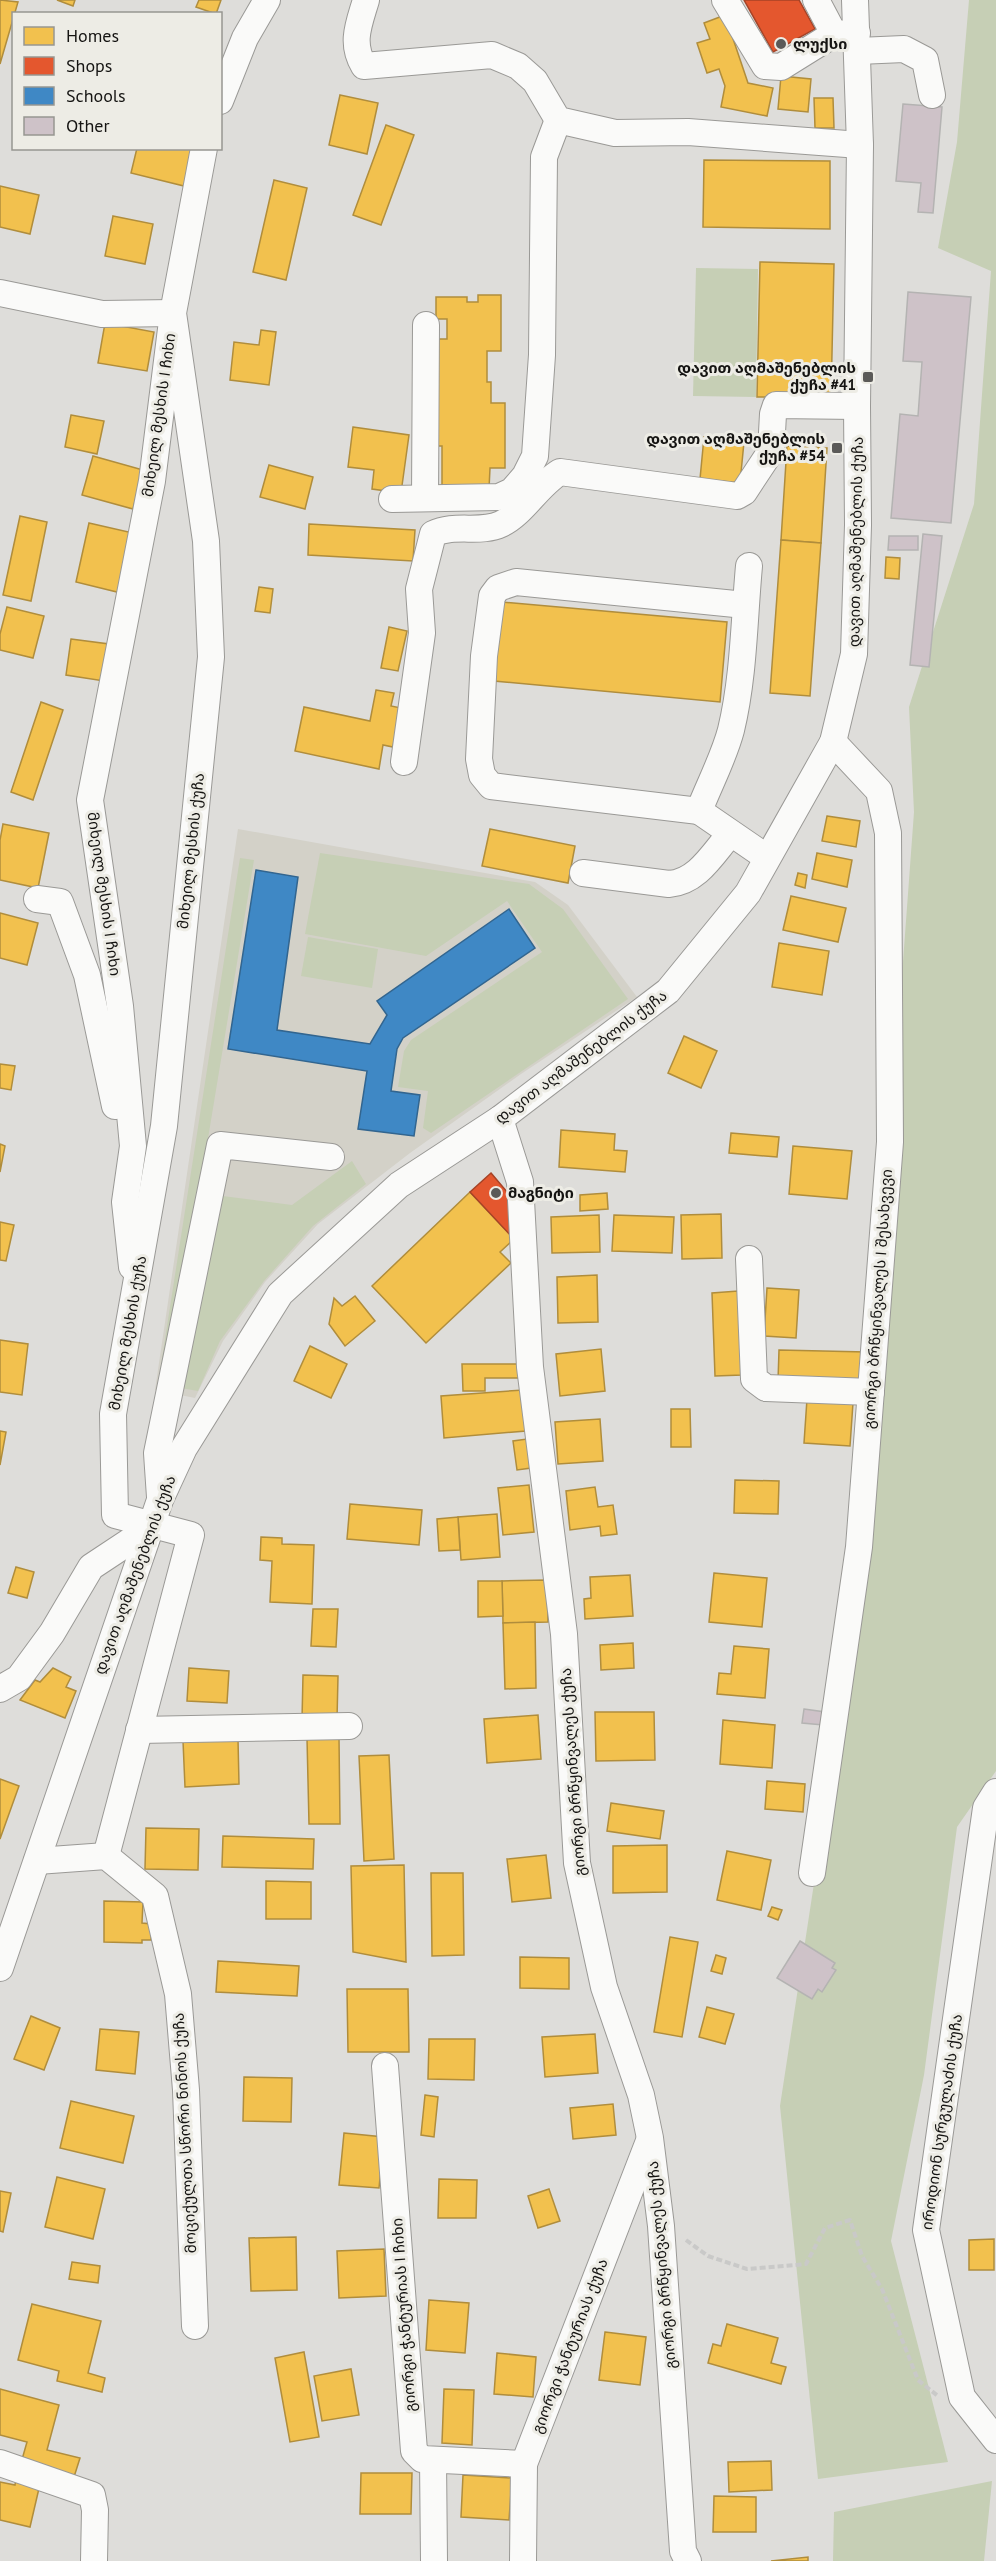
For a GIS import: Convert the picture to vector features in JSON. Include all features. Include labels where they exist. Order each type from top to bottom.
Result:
[{"type":"street","points":[[222,96],[244,38],[267,0]]},
{"type":"street","points":[[366,0],[355,37],[357,55],[364,66],[492,55],[518,66],[535,81],[558,120],[615,133],[688,132],[861,145]]},
{"type":"street","points":[[725,0],[765,66],[781,67],[850,39],[904,50],[925,60],[932,95]]},
{"type":"street","points":[[816,0],[850,39]]},
{"type":"street","name":"დავით აღმაშენებლის ქუჩა","points":[[0,1968],[160,1500],[184,1448],[280,1294],[399,1185],[500,1119],[669,991],[748,893],[832,742],[854,654],[858,525],[857,406],[861,145],[850,39],[855,0]]},
{"type":"street","points":[[392,499],[499,497],[512,491],[525,477],[536,456],[542,355],[544,157],[558,120]]},
{"type":"street","name":"მიხეილ მესხის ქუჩა","points":[[153,1526],[115,1515],[113,1414],[164,1126],[211,657],[206,541],[173,313],[204,150]]},
{"type":"street","points":[[0,293],[102,314],[173,313]]},
{"type":"street","name":"მიხეილ მესხის I ჩიხი","points":[[135,1300],[125,1202],[133,1146],[120,1006],[90,800],[152,481],[173,313]]},
{"type":"street","points":[[425,498],[426,325]]},
{"type":"street","points":[[404,762],[422,633],[419,589],[433,534],[445,528],[501,524],[510,519],[546,481],[560,472],[737,496],[744,492],[771,451],[773,414],[776,405],[857,406]]},
{"type":"street","points":[[699,811],[730,731],[744,646],[749,566]]},
{"type":"street","points":[[745,605],[516,582],[498,588],[492,596],[484,656],[479,759],[482,775],[491,786],[699,811],[766,857]]},
{"type":"street","name":"გიორგი ბრწყინვალეს I შესახვევი","points":[[812,1873],[859,1546],[890,1142],[888,832],[879,791],[832,742]]},
{"type":"street","points":[[583,873],[669,884],[682,883],[691,879],[730,834]]},
{"type":"street","points":[[37,899],[60,903],[87,975],[118,1119],[125,1202]]},
{"type":"street","name":"გიორგი ბრწყინვალეს ქუჩა","points":[[500,1119],[519,1182],[530,1366],[564,1634],[577,1863],[604,1987],[641,2095],[650,2138],[661,2226],[683,2552],[688,2561]]},
{"type":"street","points":[[160,1500],[157,1453],[220,1144],[331,1157]]},
{"type":"street","points":[[749,1259],[751,1373],[754,1379],[766,1388],[871,1392]]},
{"type":"street","points":[[0,1689],[19,1678],[52,1633],[91,1567],[153,1526],[191,1535],[106,1856],[37,1861]]},
{"type":"street","points":[[139,1730],[349,1726]]},
{"type":"street","name":"იროდიონ სურგულაძის ქუჩა","points":[[996,1792],[987,1808],[926,2230],[962,2397],[996,2440]]},
{"type":"street","name":"მოციქულთა სწორი ნინოს ქუჩა","points":[[106,1856],[155,1896],[178,1994],[186,2090],[195,2326]]},
{"type":"street","name":"გიორგი ჭანტურიას I ჩიხი","points":[[385,2066],[414,2451],[422,2459],[433,2460]]},
{"type":"street","name":"გიორგი ჭანტურიას ქუჩა","points":[[524,2561],[524,2464],[650,2138]]},
{"type":"street","points":[[434,2561],[433,2460],[524,2464]]},
{"type":"street","points":[[0,2463],[92,2495],[95,2510],[94,2561]]},
{"type":"path","points":[[661,2226],[708,2256],[747,2270],[806,2264],[825,2228],[850,2220],[862,2256],[882,2289],[918,2380],[944,2402]]},
{"type":"shaded area","points":[[238,829],[535,882],[568,905],[637,997],[521,1074],[410,1153],[318,1224],[265,1282],[223,1341],[195,1398],[155,1390]]},
{"type":"green space","points":[[969,0],[996,0],[996,1771],[957,1827],[924,2075],[891,2241],[948,2462],[818,2479],[780,2106],[855,1615],[914,812],[909,707],[974,504],[991,271],[938,248],[957,142]]},
{"type":"green space","points":[[696,268],[758,269],[756,397],[693,396]]},
{"type":"green space","points":[[320,853],[529,884],[563,909],[628,999],[431,1133],[423,1128],[428,1091],[398,1087],[404,1051],[411,1040],[542,952],[507,901],[426,956],[305,934]]},
{"type":"green space","points":[[240,858],[254,860],[199,1193],[292,1205],[352,1161],[366,1184],[313,1226],[264,1281],[220,1341],[198,1391],[158,1384]]},
{"type":"green space","points":[[308,937],[378,949],[372,988],[301,976]]},
{"type":"green space","points":[[992,2481],[984,2561],[833,2561],[834,2512]]},
{"type":"building: Homes","points":[[0,0],[18,2],[15,12],[12,12],[12,23],[0,64]]},
{"type":"building: Homes","points":[[57,0],[75,0],[73,6]]},
{"type":"building: Homes","points":[[199,0],[221,0],[217,12],[196,7]]},
{"type":"building: Homes","points":[[725,15],[748,83],[773,88],[767,116],[721,107],[725,86],[719,69],[707,73],[697,43],[710,39],[704,23]]},
{"type":"building: Homes","points":[[781,76],[811,79],[808,112],[778,109]]},
{"type":"building: Homes","points":[[340,95],[378,103],[367,154],[329,145]]},
{"type":"building: Homes","points":[[814,98],[833,98],[834,128],[815,128]]},
{"type":"building: Homes","points":[[386,125],[414,135],[381,225],[353,215]]},
{"type":"building: Homes","points":[[137,150],[193,150],[184,186],[131,173]]},
{"type":"building: Homes","points":[[704,160],[830,161],[830,229],[703,227]]},
{"type":"building: Homes","points":[[274,180],[307,188],[286,280],[253,272]]},
{"type":"building: Homes","points":[[0,186],[39,195],[30,234],[0,227]]},
{"type":"building: Homes","points":[[113,216],[153,224],[145,264],[105,256]]},
{"type":"building: Homes","points":[[760,262],[834,264],[831,398],[757,397]]},
{"type":"building: Homes","points":[[478,295],[501,295],[501,351],[487,351],[487,382],[491,382],[491,403],[505,403],[505,468],[490,468],[489,489],[442,489],[442,446],[437,446],[437,339],[447,339],[447,319],[436,319],[436,297],[467,297],[467,302],[478,302]]},
{"type":"building: Homes","points":[[105,323],[154,332],[147,371],[98,363]]},
{"type":"building: Homes","points":[[261,330],[276,332],[269,385],[230,380],[234,342],[259,345]]},
{"type":"building: Homes","points":[[71,415],[104,421],[97,454],[65,447]]},
{"type":"building: Homes","points":[[353,427],[409,435],[401,493],[372,489],[374,470],[348,467]]},
{"type":"building: Homes","points":[[704,437],[744,442],[740,483],[700,479]]},
{"type":"building: Homes","points":[[787,446],[827,448],[821,543],[781,540]]},
{"type":"building: Homes","points":[[93,456],[143,470],[133,509],[82,495]]},
{"type":"building: Homes","points":[[269,465],[313,477],[305,509],[260,497]]},
{"type":"building: Homes","points":[[20,516],[47,522],[31,601],[3,595]]},
{"type":"building: Homes","points":[[89,523],[133,533],[121,593],[76,582]]},
{"type":"building: Homes","points":[[309,524],[415,530],[413,561],[308,555]]},
{"type":"building: Homes","points":[[781,540],[821,543],[810,696],[770,693]]},
{"type":"building: Homes","points":[[886,557],[900,558],[899,579],[885,578]]},
{"type":"building: Homes","points":[[259,587],[273,589],[270,613],[255,611]]},
{"type":"building: Homes","points":[[501,602],[727,622],[720,702],[494,681]]},
{"type":"building: Homes","points":[[7,607],[44,616],[33,658],[0,650],[0,634]]},
{"type":"building: Homes","points":[[389,627],[407,631],[398,671],[381,668]]},
{"type":"building: Homes","points":[[71,639],[109,644],[104,681],[66,675]]},
{"type":"building: Homes","points":[[376,690],[394,693],[391,706],[401,708],[393,747],[383,745],[379,769],[295,751],[304,707],[370,721]]},
{"type":"building: Homes","points":[[41,702],[63,710],[33,800],[11,792]]},
{"type":"building: Homes","points":[[827,816],[860,821],[856,847],[822,841]]},
{"type":"building: Homes","points":[[3,824],[49,833],[38,888],[0,880],[0,840]]},
{"type":"building: Homes","points":[[490,829],[575,846],[568,883],[482,866]]},
{"type":"building: Homes","points":[[817,853],[852,860],[847,887],[812,879]]},
{"type":"building: Homes","points":[[798,873],[807,875],[805,888],[795,885]]},
{"type":"building: Homes","points":[[791,896],[846,908],[838,942],[783,930]]},
{"type":"building: Homes","points":[[0,913],[38,923],[27,965],[0,958]]},
{"type":"building: Homes","points":[[779,943],[829,951],[822,995],[772,987]]},
{"type":"building: Homes","points":[[684,1036],[717,1051],[701,1088],[668,1073]]},
{"type":"building: Homes","points":[[0,1064],[15,1066],[11,1090],[0,1088]]},
{"type":"building: Homes","points":[[561,1130],[615,1134],[614,1150],[627,1151],[625,1172],[559,1167]]},
{"type":"building: Homes","points":[[731,1133],[779,1137],[777,1157],[729,1153]]},
{"type":"building: Homes","points":[[0,1144],[5,1146],[0,1172]]},
{"type":"building: Homes","points":[[793,1146],[852,1151],[847,1199],[789,1194]]},
{"type":"building: Homes","points":[[470,1192],[514,1239],[500,1252],[511,1263],[426,1343],[372,1286]]},
{"type":"building: Homes","points":[[607,1193],[608,1209],[580,1211],[580,1195]]},
{"type":"building: Homes","points":[[721,1214],[722,1258],[682,1259],[681,1215]]},
{"type":"building: Homes","points":[[599,1215],[600,1252],[552,1253],[551,1217]]},
{"type":"building: Homes","points":[[614,1215],[674,1217],[672,1253],[612,1251]]},
{"type":"building: Homes","points":[[0,1222],[14,1225],[6,1261],[0,1260]]},
{"type":"building: Homes","points":[[597,1275],[598,1322],[558,1323],[557,1277]]},
{"type":"building: Homes","points":[[767,1288],[799,1290],[796,1338],[764,1336]]},
{"type":"building: Homes","points":[[738,1291],[742,1375],[715,1376],[712,1293]]},
{"type":"building: Homes","points":[[355,1296],[375,1321],[345,1346],[329,1324],[334,1298],[342,1306]]},
{"type":"building: Homes","points":[[0,1340],[28,1344],[22,1395],[0,1392]]},
{"type":"building: Homes","points":[[310,1346],[347,1364],[331,1398],[294,1381]]},
{"type":"building: Homes","points":[[601,1349],[605,1391],[560,1396],[556,1354]]},
{"type":"building: Homes","points":[[779,1350],[866,1352],[865,1384],[778,1381]]},
{"type":"building: Homes","points":[[462,1364],[519,1364],[519,1378],[485,1378],[485,1391],[463,1391]]},
{"type":"building: Homes","points":[[523,1390],[526,1431],[444,1438],[441,1396]]},
{"type":"building: Homes","points":[[807,1399],[853,1403],[850,1446],[804,1443]]},
{"type":"building: Homes","points":[[671,1409],[690,1409],[691,1447],[671,1447]]},
{"type":"building: Homes","points":[[600,1419],[603,1461],[558,1464],[555,1422]]},
{"type":"building: Homes","points":[[0,1431],[6,1432],[0,1465]]},
{"type":"building: Homes","points":[[527,1439],[531,1468],[517,1470],[513,1441]]},
{"type":"building: Homes","points":[[735,1480],[779,1481],[778,1514],[734,1513]]},
{"type":"building: Homes","points":[[529,1485],[534,1532],[503,1535],[498,1488]]},
{"type":"building: Homes","points":[[595,1487],[598,1507],[613,1505],[617,1534],[601,1536],[600,1526],[570,1530],[566,1491]]},
{"type":"building: Homes","points":[[350,1504],[422,1510],[419,1545],[347,1539]]},
{"type":"building: Homes","points":[[497,1514],[500,1557],[461,1560],[458,1517]]},
{"type":"building: Homes","points":[[458,1517],[460,1550],[439,1551],[437,1519]]},
{"type":"building: Homes","points":[[261,1537],[282,1538],[282,1544],[314,1545],[312,1604],[270,1602],[272,1561],[260,1560]]},
{"type":"building: Homes","points":[[16,1567],[34,1572],[27,1598],[8,1593]]},
{"type":"building: Homes","points":[[714,1573],[767,1578],[762,1627],[709,1622]]},
{"type":"building: Homes","points":[[630,1575],[633,1616],[585,1619],[584,1599],[591,1598],[590,1577]]},
{"type":"building: Homes","points":[[547,1580],[548,1622],[503,1623],[502,1581]]},
{"type":"building: Homes","points":[[478,1581],[502,1581],[503,1616],[478,1617]]},
{"type":"building: Homes","points":[[313,1609],[338,1609],[336,1647],[311,1646]]},
{"type":"building: Homes","points":[[535,1622],[536,1688],[505,1689],[503,1623]]},
{"type":"building: Homes","points":[[633,1643],[634,1668],[601,1670],[600,1645]]},
{"type":"building: Homes","points":[[734,1646],[769,1649],[765,1698],[717,1694],[719,1673],[731,1674]]},
{"type":"building: Homes","points":[[53,1668],[71,1677],[66,1687],[76,1691],[65,1718],[20,1700],[35,1680],[40,1682]]},
{"type":"building: Homes","points":[[189,1668],[229,1671],[227,1703],[187,1701]]},
{"type":"building: Homes","points":[[303,1675],[338,1676],[337,1720],[302,1720]]},
{"type":"building: Homes","points":[[595,1712],[654,1712],[655,1760],[596,1761]]},
{"type":"building: Homes","points":[[538,1715],[541,1759],[487,1763],[484,1719]]},
{"type":"building: Homes","points":[[723,1720],[775,1725],[772,1768],[720,1764]]},
{"type":"building: Homes","points":[[339,1737],[340,1824],[309,1824],[307,1738]]},
{"type":"building: Homes","points":[[238,1739],[239,1784],[185,1787],[183,1741]]},
{"type":"building: Homes","points":[[389,1755],[394,1859],[364,1861],[359,1756]]},
{"type":"building: Homes","points":[[0,1779],[19,1786],[0,1839]]},
{"type":"building: Homes","points":[[767,1781],[805,1784],[803,1812],[765,1809]]},
{"type":"building: Homes","points":[[611,1803],[664,1811],[660,1839],[607,1831]]},
{"type":"building: Homes","points":[[146,1828],[199,1829],[198,1870],[145,1869]]},
{"type":"building: Homes","points":[[223,1836],[314,1839],[313,1869],[222,1867]]},
{"type":"building: Homes","points":[[667,1845],[667,1892],[613,1893],[613,1846]]},
{"type":"building: Homes","points":[[727,1851],[771,1860],[761,1910],[717,1900]]},
{"type":"building: Homes","points":[[546,1855],[551,1898],[512,1902],[507,1859]]},
{"type":"building: Homes","points":[[404,1865],[406,1962],[353,1952],[351,1866]]},
{"type":"building: Homes","points":[[431,1873],[463,1873],[464,1955],[432,1956]]},
{"type":"building: Homes","points":[[266,1881],[311,1882],[311,1919],[266,1919]]},
{"type":"building: Homes","points":[[104,1901],[143,1902],[142,1923],[152,1924],[151,1940],[142,1940],[142,1943],[104,1942]]},
{"type":"building: Homes","points":[[772,1907],[782,1910],[778,1920],[768,1916]]},
{"type":"building: Homes","points":[[670,1937],[698,1942],[682,2037],[654,2032]]},
{"type":"building: Homes","points":[[716,1955],[726,1958],[722,1974],[711,1971]]},
{"type":"building: Homes","points":[[520,1957],[569,1958],[569,1989],[520,1988]]},
{"type":"building: Homes","points":[[218,1961],[299,1966],[297,1996],[216,1992]]},
{"type":"building: Homes","points":[[347,1989],[408,1989],[409,2052],[348,2052]]},
{"type":"building: Homes","points":[[707,2007],[734,2014],[725,2044],[699,2037]]},
{"type":"building: Homes","points":[[31,2016],[60,2028],[44,2070],[14,2059]]},
{"type":"building: Homes","points":[[100,2029],[139,2032],[135,2074],[96,2070]]},
{"type":"building: Homes","points":[[595,2034],[598,2073],[545,2077],[542,2037]]},
{"type":"building: Homes","points":[[429,2039],[475,2039],[474,2080],[428,2079]]},
{"type":"building: Homes","points":[[244,2077],[292,2078],[291,2122],[243,2121]]},
{"type":"building: Homes","points":[[425,2095],[438,2097],[434,2137],[421,2135]]},
{"type":"building: Homes","points":[[71,2101],[134,2116],[123,2163],[60,2148]]},
{"type":"building: Homes","points":[[613,2104],[616,2135],[573,2139],[570,2108]]},
{"type":"building: Homes","points":[[344,2133],[384,2137],[379,2188],[339,2185]]},
{"type":"building: Homes","points":[[57,2177],[105,2189],[93,2239],[45,2227]]},
{"type":"building: Homes","points":[[439,2179],[477,2180],[476,2218],[438,2218]]},
{"type":"building: Homes","points":[[549,2189],[560,2221],[538,2228],[528,2196]]},
{"type":"building: Homes","points":[[0,2191],[11,2193],[3,2232],[0,2231]]},
{"type":"building: Homes","points":[[296,2237],[297,2290],[251,2291],[249,2238]]},
{"type":"building: Homes","points":[[994,2239],[994,2270],[969,2270],[969,2240]]},
{"type":"building: Homes","points":[[384,2249],[386,2296],[339,2298],[337,2251]]},
{"type":"building: Homes","points":[[72,2262],[100,2266],[98,2283],[69,2279]]},
{"type":"building: Homes","points":[[429,2300],[469,2303],[465,2353],[426,2350]]},
{"type":"building: Homes","points":[[32,2304],[101,2321],[88,2373],[105,2378],[102,2392],[57,2381],[59,2371],[18,2360]]},
{"type":"building: Homes","points":[[727,2324],[778,2338],[771,2363],[786,2367],[781,2384],[708,2363],[713,2344],[721,2346]]},
{"type":"building: Homes","points":[[605,2332],[646,2337],[640,2385],[599,2380]]},
{"type":"building: Homes","points":[[304,2352],[319,2437],[290,2442],[275,2358]]},
{"type":"building: Homes","points":[[497,2353],[536,2357],[533,2397],[494,2394]]},
{"type":"building: Homes","points":[[351,2369],[359,2415],[322,2421],[314,2376]]},
{"type":"building: Homes","points":[[0,2389],[59,2405],[47,2450],[80,2458],[74,2477],[21,2463],[27,2442],[0,2435]]},
{"type":"building: Homes","points":[[444,2389],[474,2390],[472,2445],[442,2443]]},
{"type":"building: Homes","points":[[771,2461],[772,2490],[729,2492],[728,2462]]},
{"type":"building: Homes","points":[[361,2473],[412,2473],[411,2514],[360,2514]]},
{"type":"building: Homes","points":[[463,2475],[512,2478],[509,2520],[461,2517]]},
{"type":"building: Homes","points":[[16,2479],[40,2484],[30,2527],[0,2520],[0,2482],[15,2485]]},
{"type":"building: Homes","points":[[714,2496],[756,2497],[756,2532],[713,2532]]},
{"type":"building: Homes","points":[[808,2557],[808,2561],[771,2561]]},
{"type":"building: Shops","points":[[744,0],[799,0],[815,29],[773,52]]},
{"type":"building: Shops","points":[[491,1173],[508,1193],[514,1239],[470,1192]]},
{"type":"building: Schools","points":[[256,870],[298,877],[277,1030],[370,1044],[387,1015],[377,1001],[509,909],[535,948],[403,1038],[397,1049],[391,1091],[420,1095],[414,1136],[358,1129],[367,1071],[228,1049]]},
{"type":"building: Other","points":[[903,104],[942,107],[933,213],[918,212],[921,183],[896,181]]},
{"type":"building: Other","points":[[908,292],[971,297],[951,523],[891,518],[900,414],[918,416],[922,362],[903,361]]},
{"type":"building: Other","points":[[923,534],[942,536],[929,667],[910,665]]},
{"type":"building: Other","points":[[889,536],[918,536],[918,550],[888,550]]},
{"type":"building: Other","points":[[804,1709],[825,1712],[823,1725],[802,1723]]},
{"type":"building: Other","points":[[800,1941],[835,1963],[832,1968],[836,1970],[822,1992],[818,1989],[812,1999],[777,1978]]},
{"type":"place","name":"ლუქსი","points":[[781,44]]},
{"type":"place","name":"დავით აღმაშენებლის ქუჩა #41","points":[[868,377]]},
{"type":"place","name":"დავით აღმაშენებლის ქუჩა #54","points":[[837,448]]},
{"type":"place","name":"მაგნიტი","points":[[496,1193]]}]
